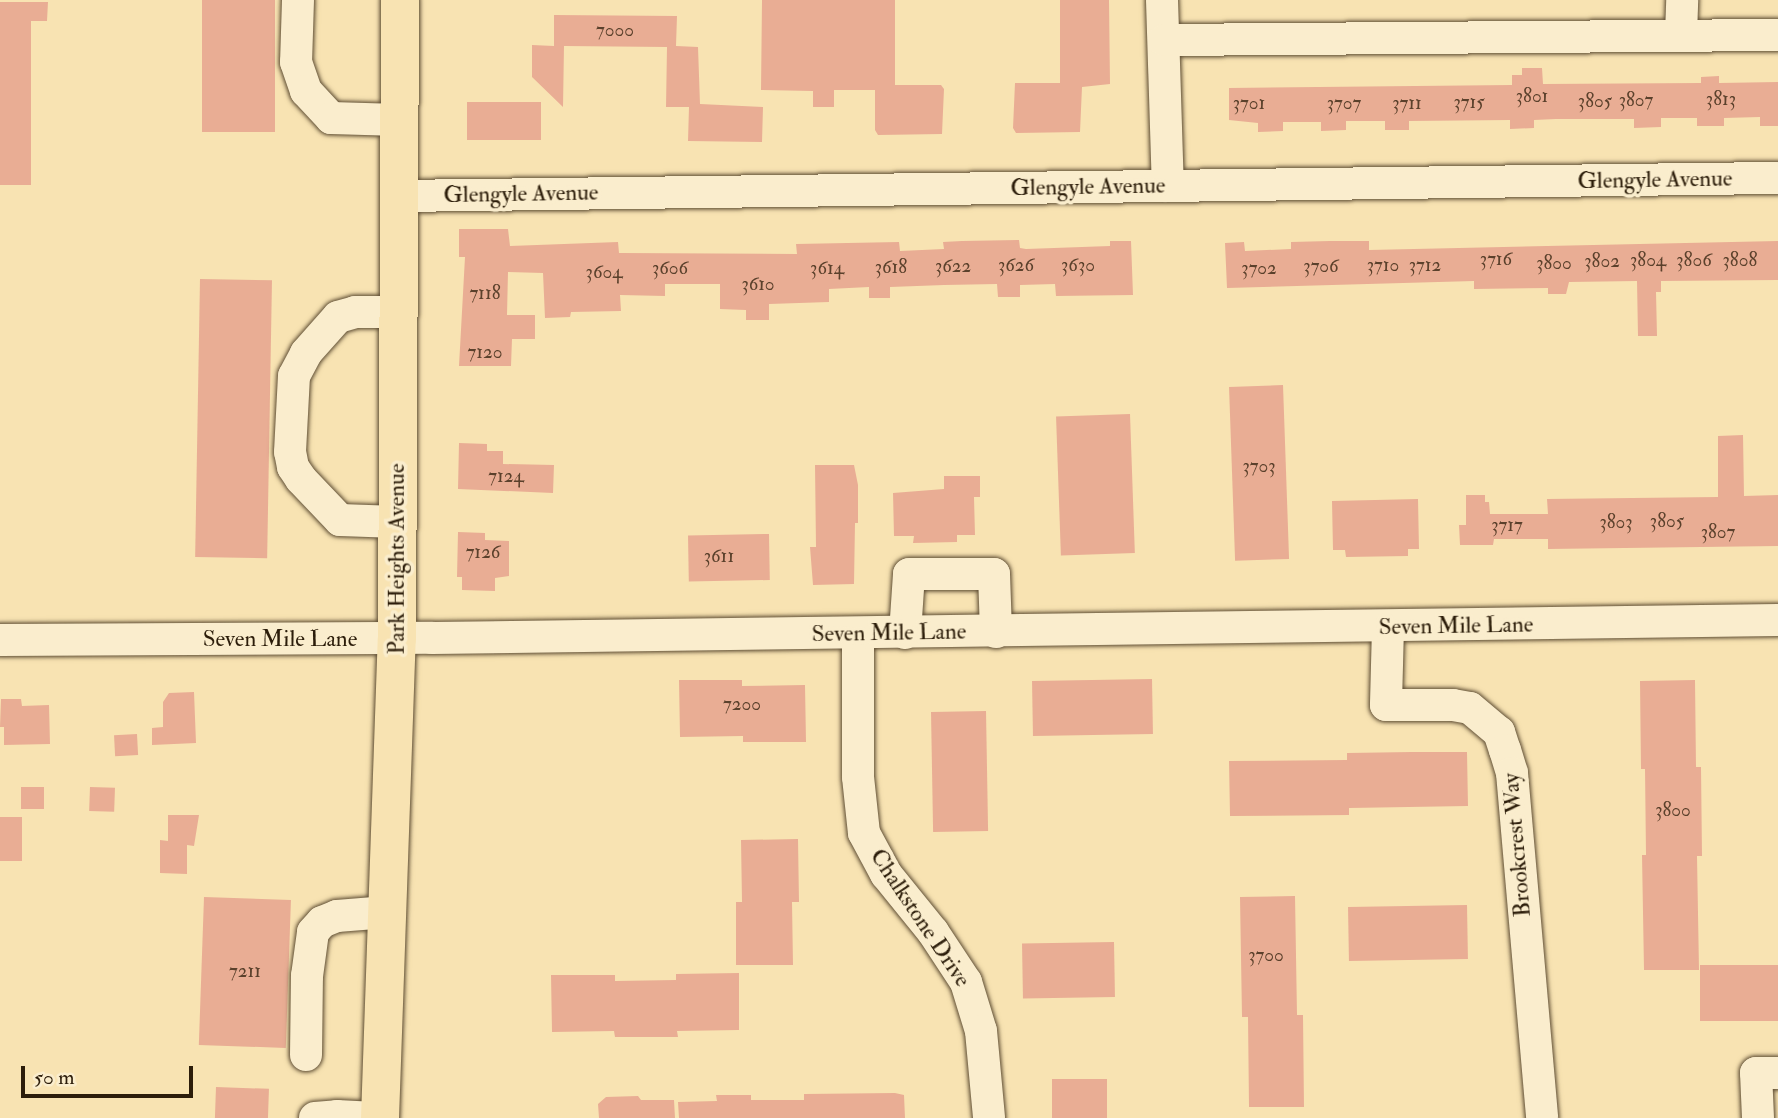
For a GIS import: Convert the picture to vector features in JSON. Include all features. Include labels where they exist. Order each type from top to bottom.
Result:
[{"type":"main road","name":"Park Heights Avenue","points":[[380,1118],[397,639],[400,0]]},
{"type":"street","points":[[298,0],[296,62],[306,91],[331,118],[399,120]]},
{"type":"street","points":[[1162,0],[1168,186]]},
{"type":"street","points":[[1681,35],[1682,0]]},
{"type":"street","points":[[1164,40],[1778,35]]},
{"type":"street","name":"Glengyle Avenue","points":[[398,196],[1778,178]]},
{"type":"street","points":[[397,522],[340,520],[301,479],[293,467],[290,452],[294,376],[306,353],[338,317],[355,312],[398,312]]},
{"type":"street","points":[[905,633],[909,574],[994,574],[996,632]]},
{"type":"street","name":"Seven Mile Lane","points":[[0,640],[397,639],[1778,620]]},
{"type":"street","name":"Brookcrest Way","points":[[1388,627],[1386,705],[1453,705],[1471,708],[1499,732],[1505,750],[1512,773],[1542,1118]]},
{"type":"street","name":"Chalkstone Drive","points":[[858,633],[858,777],[864,833],[886,874],[933,932],[966,982],[981,1031],[989,1118]]},
{"type":"street","points":[[306,1055],[307,976],[313,932],[322,922],[337,916],[387,912]]},
{"type":"street","points":[[1758,1118],[1756,1073],[1778,1073]]},
{"type":"street","points":[[315,1118],[374,1118]]},
{"type":"building","points":[[202,0],[275,0],[275,132],[202,132]]},
{"type":"building","points":[[762,0],[895,0],[895,85],[941,85],[944,89],[942,134],[878,135],[875,130],[875,90],[834,90],[834,107],[813,107],[813,91],[761,90]]},
{"type":"building","points":[[1060,0],[1109,0],[1110,84],[1082,87],[1080,132],[1016,133],[1013,128],[1015,83],[1060,83]]},
{"type":"building","points":[[0,2],[48,2],[47,21],[31,21],[31,185],[0,185]]},
{"type":"building","points":[[554,15],[677,16],[676,46],[698,47],[700,104],[763,107],[762,142],[688,141],[689,107],[666,107],[667,47],[564,46],[563,107],[532,77],[532,45],[554,46]]},
{"type":"building","points":[[1522,68],[1542,68],[1543,84],[1701,83],[1701,77],[1719,76],[1719,83],[1778,82],[1778,126],[1760,126],[1760,117],[1724,118],[1724,126],[1697,126],[1697,118],[1661,118],[1661,127],[1634,128],[1634,119],[1534,120],[1534,128],[1510,129],[1510,120],[1409,121],[1409,130],[1385,130],[1385,121],[1346,121],[1346,130],[1321,131],[1321,122],[1283,122],[1283,131],[1258,132],[1258,123],[1229,120],[1229,88],[1512,85],[1512,75],[1522,75]]},
{"type":"building","points":[[467,102],[541,102],[541,140],[467,140]]},
{"type":"building","points":[[459,229],[508,229],[510,246],[618,242],[619,253],[797,254],[796,244],[899,242],[900,251],[944,249],[943,242],[1019,240],[1020,248],[1026,249],[1110,246],[1110,241],[1131,241],[1133,295],[1056,296],[1055,284],[1020,285],[1020,297],[998,297],[997,284],[890,287],[890,298],[869,298],[869,287],[829,289],[829,302],[769,304],[769,320],[746,320],[746,310],[720,309],[720,284],[665,284],[665,296],[620,295],[621,311],[571,312],[570,317],[545,318],[543,273],[508,272],[507,315],[535,315],[535,339],[512,339],[511,366],[459,366],[465,257],[459,257]]},
{"type":"building","points":[[1369,241],[1369,250],[1778,241],[1778,280],[1661,281],[1661,292],[1656,292],[1657,336],[1638,336],[1637,281],[1569,282],[1566,294],[1548,294],[1548,288],[1474,289],[1474,281],[1227,288],[1225,243],[1244,242],[1245,251],[1291,249],[1291,242]]},
{"type":"building","points":[[200,279],[272,280],[267,558],[195,557]]},
{"type":"building","points":[[1283,385],[1289,559],[1235,561],[1229,387]]},
{"type":"building","points":[[1130,414],[1135,553],[1061,555],[1056,417]]},
{"type":"building","points":[[1743,435],[1744,496],[1778,495],[1778,546],[1548,549],[1548,539],[1494,539],[1493,545],[1460,545],[1459,525],[1466,525],[1466,495],[1485,495],[1490,514],[1548,514],[1547,499],[1718,497],[1718,436]]},
{"type":"building","points":[[459,443],[487,444],[487,451],[503,451],[503,464],[554,465],[553,493],[458,489]]},
{"type":"building","points":[[815,465],[854,465],[858,485],[858,523],[855,523],[854,584],[813,585],[810,547],[816,547]]},
{"type":"building","points":[[944,476],[980,476],[980,497],[974,497],[975,535],[957,535],[957,542],[913,543],[914,536],[894,536],[893,493],[944,489]]},
{"type":"building","points":[[1418,499],[1419,549],[1408,549],[1408,556],[1346,557],[1345,550],[1333,550],[1332,501]]},
{"type":"building","points":[[458,532],[485,533],[485,540],[509,541],[509,576],[495,578],[495,591],[462,590],[462,577],[457,577]]},
{"type":"building","points":[[769,534],[770,580],[689,581],[688,535]]},
{"type":"building","points":[[1152,679],[1153,734],[1033,736],[1032,681]]},
{"type":"building","points":[[679,680],[742,680],[742,686],[805,685],[806,742],[743,742],[743,736],[680,737]]},
{"type":"building","points":[[1695,680],[1696,767],[1701,767],[1702,856],[1697,856],[1699,970],[1644,970],[1642,855],[1646,855],[1645,769],[1641,769],[1640,681]]},
{"type":"building","points":[[194,692],[196,743],[152,745],[152,728],[163,727],[163,702],[169,693]]},
{"type":"building","points":[[1,699],[21,699],[22,706],[49,705],[50,744],[4,745],[4,727],[0,727]]},
{"type":"building","points":[[986,711],[988,831],[933,832],[931,712]]},
{"type":"building","points":[[137,734],[138,755],[115,756],[114,735]]},
{"type":"building","points":[[1467,752],[1468,806],[1349,808],[1349,815],[1230,816],[1229,761],[1347,760],[1347,753]]},
{"type":"building","points":[[21,787],[44,787],[44,809],[21,809]]},
{"type":"building","points":[[90,787],[115,788],[114,812],[89,811]]},
{"type":"building","points":[[168,815],[199,815],[194,846],[187,845],[187,874],[160,873],[160,840],[168,841]]},
{"type":"building","points":[[0,817],[22,817],[22,861],[0,861]]},
{"type":"building","points":[[798,839],[799,902],[792,902],[793,965],[736,965],[736,902],[742,902],[741,840]]},
{"type":"building","points":[[1295,896],[1297,1015],[1303,1015],[1304,1107],[1249,1107],[1248,1017],[1242,1017],[1240,897]]},
{"type":"building","points":[[204,897],[291,900],[286,1048],[199,1045]]},
{"type":"building","points":[[1467,905],[1468,959],[1349,961],[1348,907]]},
{"type":"building","points":[[1114,942],[1115,997],[1023,999],[1022,944]]},
{"type":"building","points":[[1700,965],[1778,965],[1778,1021],[1700,1021]]},
{"type":"building","points":[[739,973],[739,1030],[677,1031],[678,1037],[615,1037],[614,1031],[552,1032],[551,975],[615,975],[615,981],[676,980],[676,974]]},
{"type":"building","points":[[1052,1079],[1107,1079],[1107,1118],[1052,1118]]},
{"type":"building","points":[[216,1087],[269,1089],[268,1118],[215,1118]]},
{"type":"building","points":[[804,1094],[904,1095],[905,1118],[679,1118],[678,1102],[717,1101],[716,1095],[751,1095],[751,1100],[804,1100]]},
{"type":"building","points":[[638,1096],[641,1100],[674,1100],[675,1118],[599,1118],[598,1104],[606,1097]]}]
